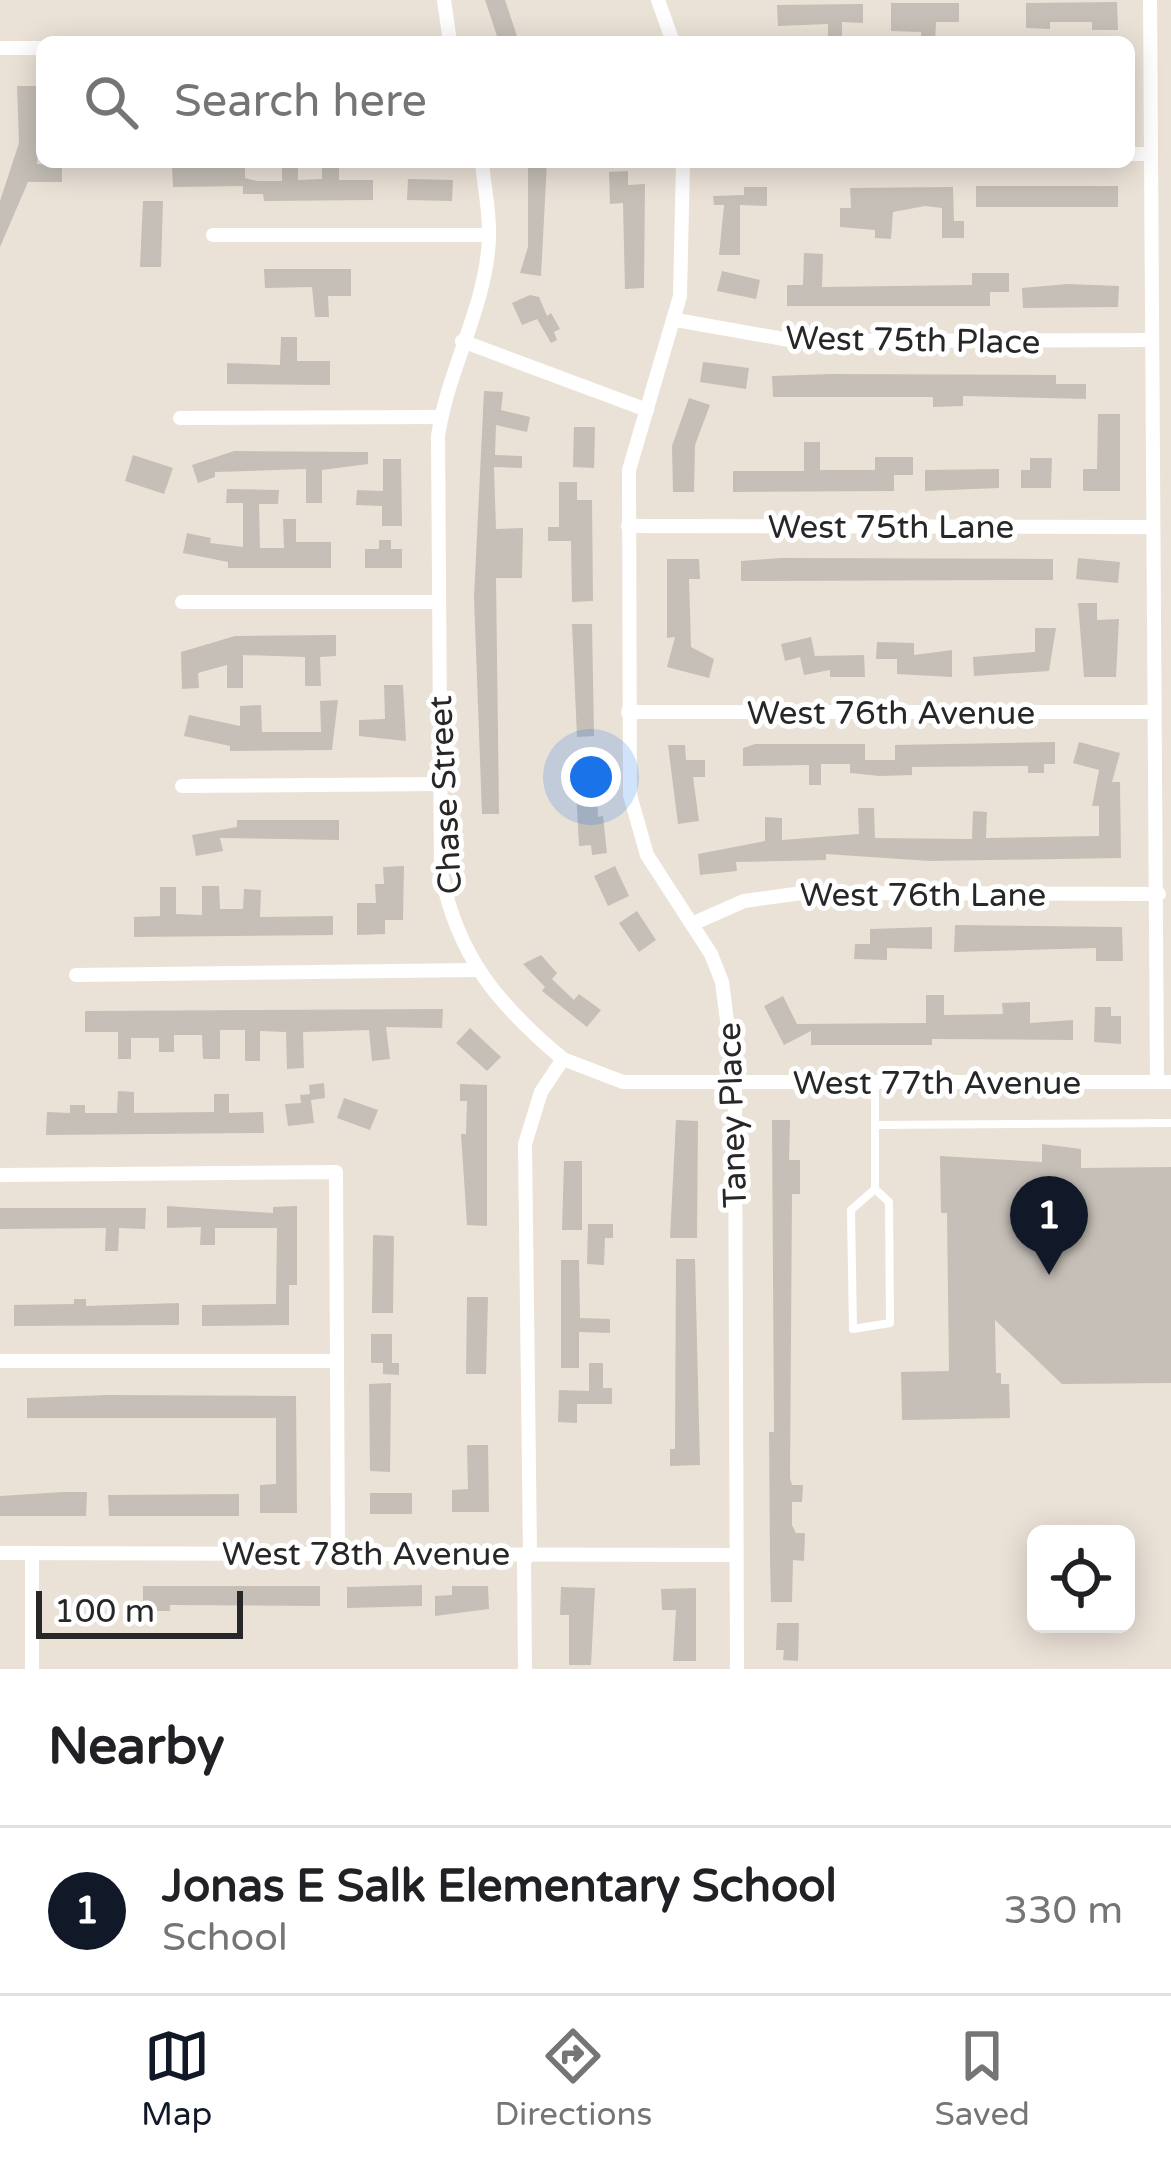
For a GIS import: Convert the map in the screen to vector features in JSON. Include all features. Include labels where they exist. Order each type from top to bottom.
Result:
[{"type":"street","points":[[444,0],[449,36]]},
{"type":"street","points":[[658,0],[671,36]]},
{"type":"street","points":[[1150,0],[1154,712],[1164,1082]]},
{"type":"street","points":[[0,48],[36,48]]},
{"type":"street","points":[[1135,154],[1150,154]]},
{"type":"street","name":"Chase Street","points":[[483,168],[489,236],[441,417],[439,784],[448,906],[475,970],[503,1006],[563,1059]]},
{"type":"street","name":"Taney Place","points":[[682,168],[676,320],[633,444],[628,526],[630,795],[636,826],[658,874],[692,924],[722,982],[735,1083],[733,1555],[737,1669]]},
{"type":"street","points":[[213,235],[489,236]]},
{"type":"street","name":"West 75th Place","points":[[676,320],[796,341],[1152,340]]},
{"type":"street","points":[[462,340],[647,410]]},
{"type":"street","points":[[180,418],[441,417]]},
{"type":"street","name":"West 75th Lane","points":[[628,526],[1153,526]]},
{"type":"street","points":[[182,602],[439,602]]},
{"type":"street","name":"West 76th Avenue","points":[[628,712],[1154,712]]},
{"type":"street","points":[[182,786],[439,784]]},
{"type":"street","name":"West 76th Lane","points":[[692,924],[744,901],[786,894],[1159,893]]},
{"type":"street","points":[[76,975],[475,970]]},
{"type":"street","points":[[524,1669],[524,1561],[530,1553],[525,1144],[541,1092],[563,1059]]},
{"type":"street","name":"West 77th Avenue","points":[[563,1059],[622,1082],[1164,1082]]},
{"type":"street","points":[[0,1175],[336,1172],[338,1553]]},
{"type":"street","points":[[0,1361],[334,1361]]},
{"type":"street","name":"West 78th Avenue","points":[[0,1553],[733,1555]]},
{"type":"street","points":[[32,1553],[32,1669]]},
{"type":"lane","points":[[874,1083],[875,1189],[890,1202],[890,1323],[854,1329],[850,1210],[875,1189]]},
{"type":"lane","points":[[875,1125],[1171,1124]]},
{"type":"building","points":[[485,0],[505,0],[517,36],[497,36]]},
{"type":"building","points":[[1117,2],[1118,30],[1092,30],[1092,22],[1050,22],[1050,29],[1026,28],[1026,3]]},
{"type":"building","points":[[891,3],[959,3],[959,22],[936,22],[935,36],[891,31]]},
{"type":"building","points":[[863,4],[863,23],[842,22],[842,36],[828,36],[828,24],[778,26],[777,5]]},
{"type":"building","points":[[17,86],[36,86],[36,168],[62,168],[62,182],[28,182],[0,247],[0,201],[19,143]]},
{"type":"building","points":[[172,168],[245,168],[245,178],[282,181],[282,168],[298,168],[298,180],[322,179],[322,168],[339,168],[339,180],[373,180],[373,200],[264,201],[263,194],[243,194],[243,186],[173,187]]},
{"type":"building","points":[[528,168],[547,168],[541,276],[520,273],[528,247]]},
{"type":"building","points":[[628,171],[628,185],[645,184],[644,288],[625,289],[623,203],[610,204],[609,172]]},
{"type":"building","points":[[408,179],[453,180],[452,201],[407,200]]},
{"type":"building","points":[[976,186],[1118,186],[1118,207],[976,207]]},
{"type":"building","points":[[744,187],[767,187],[767,206],[740,205],[740,255],[719,255],[724,205],[714,205],[713,196],[744,195]]},
{"type":"building","points":[[953,187],[954,221],[964,221],[964,238],[942,238],[942,208],[925,206],[893,212],[891,239],[875,238],[875,230],[840,227],[840,208],[851,208],[850,188]]},
{"type":"building","points":[[143,201],[163,201],[161,267],[140,267]]},
{"type":"building","points":[[804,253],[823,254],[822,287],[972,285],[972,273],[1009,273],[1009,292],[990,292],[990,306],[787,306],[787,285],[803,285]]},
{"type":"building","points":[[264,269],[351,269],[351,296],[328,296],[329,317],[315,317],[312,287],[265,288]]},
{"type":"building","points":[[722,271],[760,280],[756,299],[717,291]]},
{"type":"building","points":[[1119,286],[1118,307],[1023,308],[1022,288]]},
{"type":"building","points":[[530,295],[539,297],[547,316],[551,313],[560,329],[554,332],[557,340],[551,343],[537,319],[522,325],[512,303]]},
{"type":"building","points":[[281,337],[297,337],[297,361],[330,361],[330,385],[227,384],[227,363],[280,365]]},
{"type":"building","points":[[703,362],[749,368],[746,389],[700,382]]},
{"type":"building","points":[[1056,375],[1056,384],[1086,384],[1086,399],[963,396],[963,406],[933,407],[933,397],[773,397],[772,376]]},
{"type":"building","points":[[484,391],[503,392],[501,410],[530,417],[527,432],[496,425],[495,455],[522,456],[522,468],[494,467],[496,529],[523,528],[522,578],[496,578],[499,814],[482,814],[474,597]]},
{"type":"building","points":[[689,398],[710,405],[695,445],[694,492],[673,492],[672,446]]},
{"type":"building","points":[[1098,414],[1120,414],[1120,491],[1083,491],[1083,469],[1097,469]]},
{"type":"building","points":[[574,427],[595,427],[594,468],[573,467]]},
{"type":"building","points":[[804,442],[820,442],[820,470],[875,470],[875,457],[913,457],[913,475],[894,475],[894,491],[733,492],[733,471],[804,471]]},
{"type":"building","points":[[234,451],[368,452],[368,464],[322,470],[322,503],[306,503],[306,469],[215,472],[215,477],[198,483],[192,465]]},
{"type":"building","points":[[133,455],[173,468],[164,494],[125,481]]},
{"type":"building","points":[[1030,458],[1052,458],[1051,488],[1021,488],[1021,470],[1030,470]]},
{"type":"building","points":[[383,459],[401,459],[402,526],[382,526],[382,506],[356,505],[357,490],[383,491]]},
{"type":"building","points":[[999,469],[999,488],[925,491],[925,470]]},
{"type":"building","points":[[559,482],[577,482],[577,500],[592,500],[593,601],[572,602],[571,541],[548,541],[548,527],[559,527]]},
{"type":"building","points":[[227,489],[279,490],[278,504],[259,504],[260,548],[284,548],[283,519],[296,519],[296,542],[331,542],[331,568],[228,568],[228,562],[183,553],[187,533],[211,538],[210,543],[243,547],[243,503],[226,503]]},
{"type":"building","points":[[379,540],[391,540],[391,549],[402,549],[402,568],[365,568],[365,549],[379,549]]},
{"type":"building","points":[[1078,558],[1120,562],[1118,583],[1076,579]]},
{"type":"building","points":[[667,559],[699,559],[700,579],[689,579],[691,647],[714,659],[709,678],[667,667],[675,637],[667,638]]},
{"type":"building","points":[[1053,559],[1053,580],[741,581],[741,561]]},
{"type":"building","points":[[1078,603],[1097,603],[1097,620],[1119,619],[1116,677],[1084,677]]},
{"type":"building","points":[[572,624],[592,624],[594,736],[577,737]]},
{"type":"building","points":[[1035,628],[1056,628],[1049,671],[974,676],[973,657],[1035,652]]},
{"type":"building","points":[[336,635],[336,656],[320,657],[321,686],[305,686],[305,657],[243,655],[243,688],[227,688],[227,665],[198,673],[199,688],[182,689],[181,652],[235,636]]},
{"type":"building","points":[[811,637],[815,656],[864,655],[865,677],[830,677],[830,670],[804,675],[800,657],[785,661],[781,644]]},
{"type":"building","points":[[877,642],[914,643],[914,655],[952,650],[952,677],[897,674],[897,659],[876,659]]},
{"type":"building","points":[[384,685],[403,685],[406,741],[359,736],[359,720],[385,719]]},
{"type":"building","points":[[338,700],[332,750],[230,751],[230,746],[184,736],[189,715],[240,726],[240,706],[261,705],[262,732],[321,732],[320,701]]},
{"type":"building","points":[[1055,742],[1055,764],[1044,764],[1044,773],[1028,773],[1028,766],[912,767],[912,775],[880,776],[850,773],[850,764],[821,764],[821,785],[809,785],[809,765],[743,766],[743,748],[755,744],[865,744],[865,760],[895,760],[895,745]]},
{"type":"building","points":[[1079,742],[1120,753],[1112,782],[1120,782],[1121,858],[930,861],[826,854],[826,860],[736,862],[737,871],[700,875],[698,854],[765,841],[765,817],[782,818],[782,840],[859,834],[858,808],[874,808],[875,838],[972,839],[973,811],[987,812],[986,838],[1099,836],[1099,806],[1092,806],[1099,770],[1073,763]]},
{"type":"building","points":[[668,745],[685,745],[686,760],[705,760],[705,777],[693,777],[699,821],[678,824]]},
{"type":"building","points":[[575,772],[596,772],[598,817],[603,816],[607,853],[592,855],[591,845],[579,846]]},
{"type":"building","points":[[237,820],[339,820],[339,840],[220,838],[223,851],[196,856],[192,835],[237,827]]},
{"type":"building","points":[[404,866],[403,920],[385,920],[385,934],[357,935],[357,903],[376,903],[375,884],[384,884],[383,867]]},
{"type":"building","points":[[615,866],[629,896],[608,906],[594,876]]},
{"type":"building","points":[[202,886],[219,886],[220,909],[243,909],[244,889],[261,890],[260,917],[333,916],[333,935],[134,937],[134,917],[160,916],[160,887],[176,887],[176,914],[202,915]]},
{"type":"building","points":[[637,911],[656,940],[639,952],[619,923]]},
{"type":"building","points":[[955,925],[1122,927],[1123,961],[1096,961],[1096,948],[954,952]]},
{"type":"building","points":[[932,927],[932,949],[887,948],[887,960],[854,959],[855,944],[870,944],[870,929]]},
{"type":"building","points":[[541,955],[557,973],[552,979],[574,1000],[579,994],[601,1010],[587,1027],[542,991],[545,987],[523,964]]},
{"type":"building","points":[[926,995],[944,995],[944,1015],[1003,1014],[1002,1003],[1030,1002],[1030,1023],[1073,1020],[1073,1040],[932,1039],[932,1045],[811,1045],[811,1031],[784,1045],[764,1006],[783,996],[797,1024],[926,1023]]},
{"type":"building","points":[[1095,1007],[1111,1007],[1111,1016],[1121,1016],[1121,1044],[1094,1042]]},
{"type":"building","points":[[443,1009],[442,1028],[386,1027],[390,1059],[372,1061],[369,1030],[303,1032],[304,1068],[287,1069],[286,1032],[260,1031],[260,1061],[245,1061],[245,1030],[220,1030],[220,1059],[203,1059],[202,1035],[174,1035],[174,1052],[159,1052],[159,1038],[131,1038],[131,1059],[118,1059],[118,1032],[85,1032],[85,1011]]},
{"type":"building","points":[[470,1028],[501,1057],[487,1071],[456,1043]]},
{"type":"building","points":[[324,1083],[325,1098],[311,1100],[314,1123],[288,1126],[285,1104],[301,1103],[300,1095],[310,1094],[309,1085]]},
{"type":"building","points":[[460,1084],[487,1085],[487,1226],[467,1225],[461,1134],[466,1134],[467,1101],[460,1101]]},
{"type":"building","points":[[118,1091],[134,1092],[134,1113],[214,1112],[214,1094],[229,1094],[229,1113],[263,1112],[264,1133],[46,1135],[47,1112],[70,1113],[70,1105],[85,1105],[85,1113],[117,1113]]},
{"type":"building","points":[[344,1098],[378,1110],[370,1130],[337,1118]]},
{"type":"building","points":[[676,1120],[698,1121],[697,1238],[670,1238]]},
{"type":"building","points":[[772,1120],[790,1120],[789,1160],[800,1160],[800,1194],[792,1194],[790,1478],[792,1485],[803,1485],[802,1502],[792,1502],[792,1525],[796,1533],[805,1533],[804,1561],[793,1560],[792,1602],[771,1602]]},
{"type":"building","points":[[1042,1144],[1081,1149],[1081,1168],[1171,1167],[1171,1383],[1062,1384],[995,1320],[996,1373],[1001,1373],[1001,1384],[1009,1384],[1010,1418],[902,1420],[901,1372],[949,1371],[947,1213],[941,1213],[940,1156],[1042,1162]]},
{"type":"building","points":[[564,1161],[582,1161],[582,1230],[562,1230]]},
{"type":"building","points":[[167,1206],[273,1213],[273,1207],[297,1206],[297,1285],[289,1285],[289,1325],[202,1326],[202,1305],[276,1304],[277,1228],[215,1228],[215,1245],[200,1245],[201,1227],[167,1228]]},
{"type":"building","points":[[0,1208],[146,1208],[145,1229],[119,1228],[118,1251],[105,1251],[106,1228],[0,1229]]},
{"type":"building","points":[[588,1224],[613,1224],[613,1238],[605,1238],[604,1265],[587,1264]]},
{"type":"building","points":[[373,1235],[394,1236],[393,1313],[372,1313]]},
{"type":"building","points":[[676,1259],[695,1259],[700,1465],[670,1466],[670,1449],[675,1449]]},
{"type":"building","points":[[561,1260],[579,1260],[580,1318],[610,1319],[610,1333],[579,1332],[579,1368],[561,1368]]},
{"type":"building","points":[[467,1297],[488,1297],[486,1374],[466,1374]]},
{"type":"building","points":[[74,1299],[86,1299],[86,1306],[179,1303],[179,1325],[14,1326],[14,1305],[74,1304]]},
{"type":"building","points":[[371,1334],[392,1334],[392,1363],[399,1363],[399,1375],[383,1374],[383,1363],[371,1363]]},
{"type":"building","points":[[589,1363],[603,1363],[603,1388],[612,1388],[612,1404],[577,1404],[577,1423],[558,1422],[559,1390],[589,1391]]},
{"type":"building","points":[[391,1383],[390,1472],[370,1471],[369,1384]]},
{"type":"building","points":[[296,1396],[297,1513],[260,1513],[260,1485],[276,1484],[276,1418],[27,1418],[27,1398]]},
{"type":"building","points":[[467,1445],[488,1445],[489,1512],[452,1512],[452,1490],[468,1489]]},
{"type":"building","points":[[87,1492],[86,1516],[0,1516],[0,1496]]},
{"type":"building","points":[[370,1493],[412,1493],[412,1514],[370,1514]]},
{"type":"building","points":[[239,1494],[239,1516],[109,1516],[108,1495]]},
{"type":"building","points":[[422,1585],[422,1606],[347,1608],[347,1587]]},
{"type":"building","points":[[143,1586],[320,1586],[320,1606],[170,1605],[170,1611],[143,1611]]},
{"type":"building","points":[[452,1586],[488,1586],[489,1609],[435,1616],[435,1596],[452,1595]]},
{"type":"building","points":[[561,1587],[595,1588],[591,1665],[569,1665],[569,1615],[560,1615]]},
{"type":"building","points":[[696,1588],[696,1661],[673,1661],[676,1610],[662,1610],[661,1589]]},
{"type":"building","points":[[777,1623],[799,1623],[798,1661],[783,1660],[784,1650],[776,1650]]},
{"type":"place","name":"Jonas E Salk Elementary School","points":[[1049,1275]]}]
